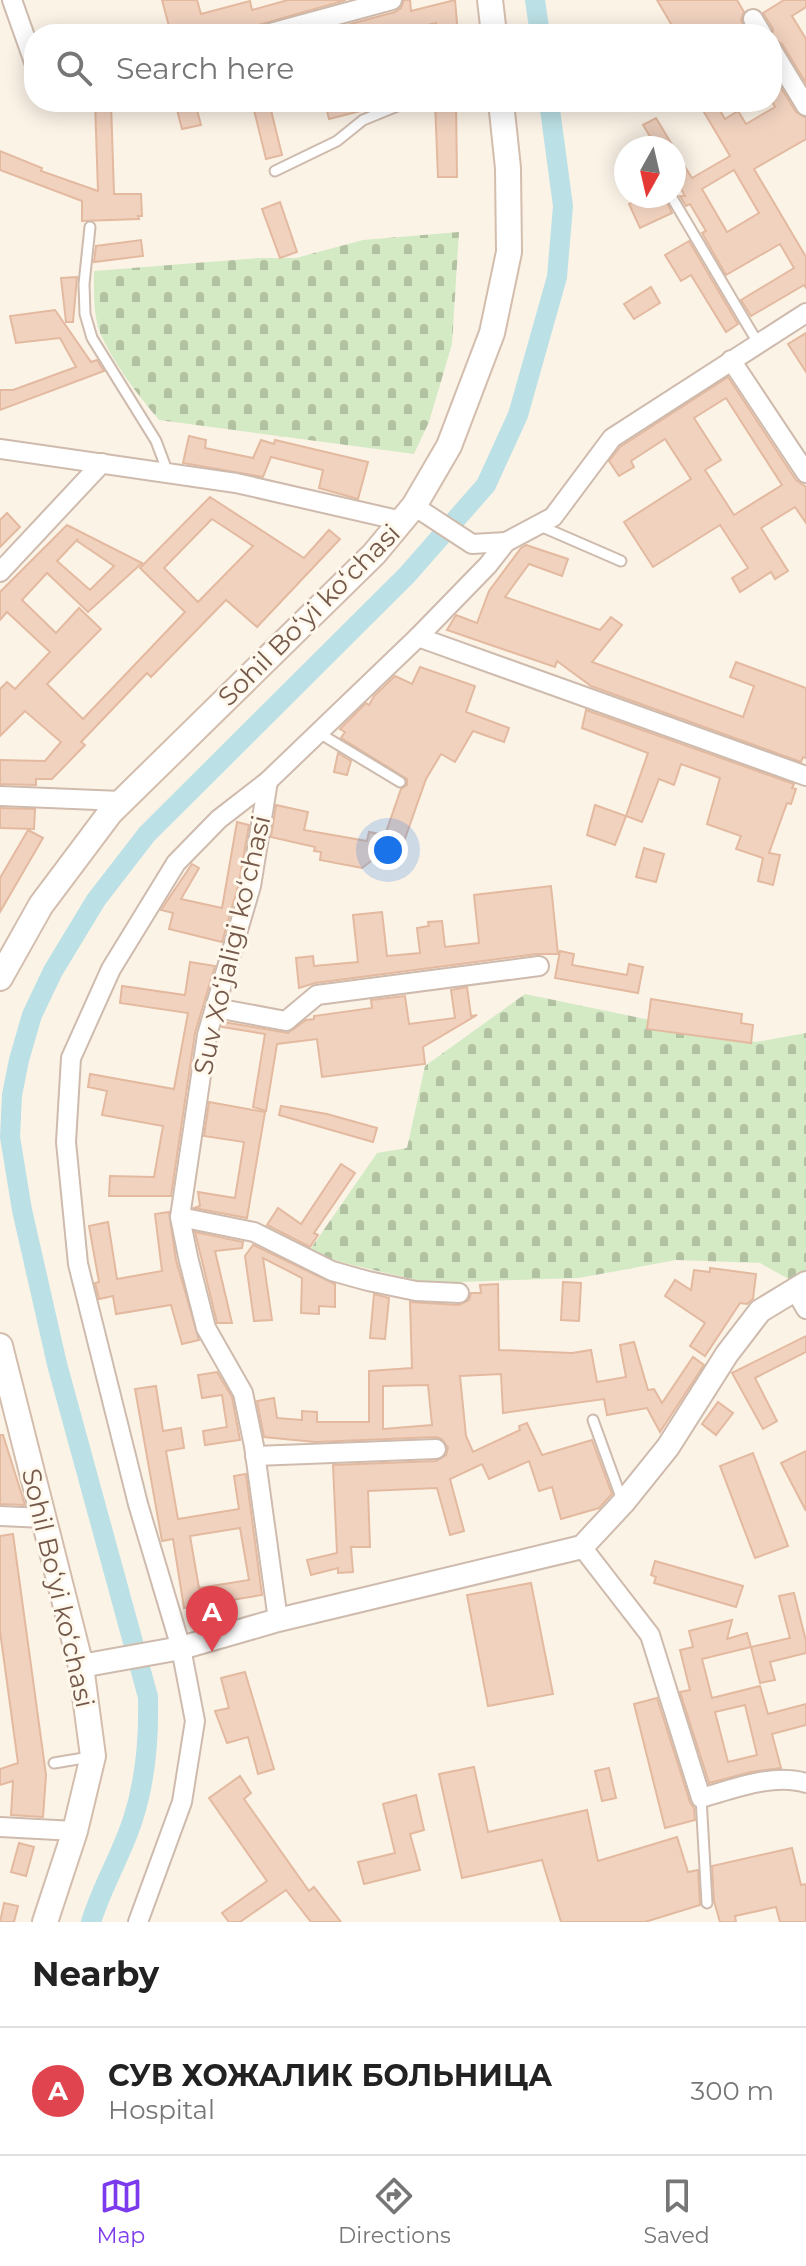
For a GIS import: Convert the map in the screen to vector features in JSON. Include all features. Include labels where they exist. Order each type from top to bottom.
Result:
[{"type":"main road","points":[[490,0],[493,24]]},
{"type":"main road","name":"Sohil Boʻyi koʻchasi","points":[[0,978],[41,905],[110,813],[374,554],[408,513],[449,446],[495,320],[509,252],[508,168],[502,112]]},
{"type":"main road","name":"Sohil Boʻyi koʻchasi","points":[[0,1346],[44,1518],[90,1665],[93,1756],[75,1831],[45,1922]]},
{"type":"street","points":[[12,0],[24,34]]},
{"type":"street","points":[[304,24],[392,0]]},
{"type":"street","points":[[782,66],[806,106]]},
{"type":"street","points":[[138,1922],[182,1802],[195,1721],[174,1649],[78,1264],[66,1142],[71,1058],[111,969],[176,863],[219,819],[268,781],[319,733],[418,637],[488,565],[506,542],[553,517],[612,438],[806,313]]},
{"type":"street","points":[[731,360],[806,473]]},
{"type":"street","points":[[0,449],[236,483],[408,513],[472,544],[506,542]]},
{"type":"street","points":[[0,572],[102,463]]},
{"type":"street","points":[[418,637],[806,776]]},
{"type":"street","name":"Suv Xoʻjaligi koʻchasi","points":[[268,781],[251,886],[207,1035],[180,1217],[206,1328],[243,1393],[278,1620]]},
{"type":"street","points":[[0,796],[121,801]]},
{"type":"street","points":[[216,1008],[286,1021],[317,995],[539,966]]},
{"type":"street","points":[[180,1217],[254,1232],[332,1271],[368,1281],[416,1291],[459,1293]]},
{"type":"street","points":[[90,1665],[174,1649],[278,1620],[582,1547],[668,1447],[727,1354],[760,1311],[802,1294]]},
{"type":"street","points":[[255,1456],[436,1449]]},
{"type":"street","points":[[0,1516],[44,1518]]},
{"type":"street","points":[[582,1547],[650,1635],[701,1798],[755,1783],[796,1780],[806,1783]]},
{"type":"street","points":[[0,1827],[75,1831]]},
{"type":"lane","points":[[275,171],[337,141],[363,120],[383,112]]},
{"type":"lane","points":[[678,208],[758,343]]},
{"type":"lane","points":[[90,227],[84,284],[85,314],[92,338],[156,441],[168,473]]},
{"type":"lane","points":[[538,525],[621,561]]},
{"type":"lane","points":[[319,733],[400,782]]},
{"type":"lane","points":[[593,1420],[623,1503]]},
{"type":"lane","points":[[54,1763],[93,1756]]},
{"type":"lane","points":[[701,1798],[707,1903]]},
{"type":"green space","points":[[459,232],[452,344],[429,422],[414,454],[159,420],[119,367],[98,326],[94,271],[258,258],[296,258],[363,240]]},
{"type":"green space","points":[[525,994],[756,1042],[806,1033],[806,1272],[792,1281],[760,1263],[676,1260],[579,1278],[428,1283],[307,1254],[377,1153],[407,1148],[425,1066]]},
{"type":"building","points":[[162,0],[197,0],[201,14],[250,1],[252,10],[288,0],[346,0],[262,24],[168,24]]},
{"type":"building","points":[[404,0],[410,0],[411,11],[455,0],[457,24],[350,24],[401,8]]},
{"type":"building","points":[[657,0],[737,0],[744,12],[743,24],[671,24]]},
{"type":"building","points":[[784,0],[806,0],[806,7],[792,16],[806,39],[806,83],[782,44],[782,24],[770,24],[763,13]]},
{"type":"building","points":[[782,89],[796,112],[806,118],[806,139],[754,169],[806,257],[806,288],[804,285],[751,316],[741,300],[794,268],[780,244],[726,275],[702,233],[706,231],[690,204],[686,206],[686,168],[692,178],[730,156],[704,112],[721,112],[725,119],[739,112],[746,124],[766,112],[782,112]],"holes":[[[734,170],[759,213],[727,232],[702,189]]]},
{"type":"building","points":[[95,112],[111,112],[114,194],[141,194],[142,216],[138,216],[139,219],[82,221],[82,201],[0,170],[0,151],[42,168],[41,171],[98,191]]},
{"type":"building","points":[[178,112],[198,112],[201,125],[182,129]]},
{"type":"building","points":[[254,112],[271,112],[282,155],[266,159]]},
{"type":"building","points":[[327,112],[356,112],[329,119]]},
{"type":"building","points":[[435,112],[456,112],[457,177],[438,177]]},
{"type":"building","points":[[656,118],[667,136],[650,136],[643,125]]},
{"type":"building","points":[[280,202],[297,252],[280,258],[262,209]]},
{"type":"building","points":[[631,208],[670,208],[672,213],[640,228]]},
{"type":"building","points":[[141,240],[143,256],[94,262],[96,246]]},
{"type":"building","points":[[689,241],[738,324],[726,332],[691,275],[681,281],[665,255]]},
{"type":"building","points":[[77,277],[73,322],[66,322],[61,278]]},
{"type":"building","points":[[651,287],[660,303],[634,319],[624,304]]},
{"type":"building","points":[[55,310],[91,362],[97,360],[104,371],[0,410],[0,390],[13,390],[76,367],[60,338],[16,343],[10,316]]},
{"type":"building","points":[[806,333],[806,372],[788,344]]},
{"type":"building","points":[[728,377],[796,480],[806,487],[806,523],[795,507],[761,528],[788,571],[775,579],[771,572],[740,592],[732,578],[748,568],[720,525],[653,567],[624,522],[691,479],[665,439],[631,461],[634,467],[619,476],[609,461],[620,447]],"holes":[[[726,398],[782,485],[734,515],[705,470],[721,460],[694,418]]]},
{"type":"building","points":[[189,436],[206,440],[205,448],[253,458],[261,440],[274,444],[275,440],[368,462],[358,499],[319,488],[323,470],[271,457],[263,477],[183,463]]},
{"type":"building","points":[[210,497],[304,558],[329,530],[340,539],[257,627],[226,600],[151,677],[147,673],[81,742],[85,745],[52,779],[36,779],[36,785],[0,784],[0,760],[45,761],[61,742],[25,711],[0,736],[0,689],[7,682],[15,689],[50,652],[7,612],[0,620],[0,592],[67,525],[142,563],[88,612],[47,573],[22,600],[56,633],[79,608],[101,629],[47,684],[83,719],[185,612],[140,568]],"holes":[[[212,519],[253,546],[198,602],[164,568]],[[78,539],[114,566],[90,590],[57,561]]]},
{"type":"building","points":[[7,513],[20,527],[0,547],[0,520]]},
{"type":"building","points":[[526,545],[568,559],[562,576],[529,564],[505,597],[600,630],[611,617],[622,625],[592,662],[743,717],[754,686],[730,677],[736,662],[806,688],[806,758],[803,757],[801,762],[591,686],[557,661],[555,667],[447,630],[456,615],[477,623],[489,591]]},
{"type":"building","points":[[420,667],[475,686],[466,712],[509,728],[504,742],[473,731],[455,762],[441,754],[426,779],[396,864],[375,858],[362,868],[320,860],[321,852],[314,851],[315,847],[271,837],[276,805],[308,812],[304,830],[367,841],[369,832],[385,835],[407,779],[341,738],[345,732],[340,729],[366,703],[369,705],[395,676],[412,684]]},
{"type":"building","points":[[586,710],[794,784],[792,788],[796,789],[791,804],[787,803],[769,853],[780,855],[773,885],[758,881],[763,858],[736,849],[741,836],[707,824],[720,778],[681,764],[674,785],[659,779],[642,822],[626,816],[648,753],[582,728]]},
{"type":"building","points":[[338,753],[351,761],[347,775],[334,772]]},
{"type":"building","points":[[595,805],[626,816],[615,845],[587,835]]},
{"type":"building","points":[[0,808],[35,809],[34,829],[0,828]]},
{"type":"building","points":[[237,822],[249,825],[239,883],[222,942],[169,929],[173,913],[161,910],[192,864],[199,868],[181,899],[222,908]]},
{"type":"building","points":[[28,830],[43,838],[0,912],[0,878]]},
{"type":"building","points":[[644,848],[664,854],[656,882],[636,877]]},
{"type":"building","points":[[551,886],[558,954],[537,954],[315,983],[299,988],[296,958],[313,956],[314,966],[358,962],[353,915],[382,912],[387,956],[420,953],[417,928],[429,926],[428,922],[442,921],[445,947],[479,943],[474,895]]},
{"type":"building","points":[[560,951],[574,954],[572,965],[627,975],[629,964],[643,967],[638,993],[555,978]]},
{"type":"building","points":[[190,962],[215,966],[195,1033],[171,1196],[109,1196],[110,1176],[154,1177],[163,1126],[102,1115],[107,1091],[88,1087],[90,1074],[174,1089],[188,1013],[120,1003],[122,986],[185,995]]},
{"type":"building","points":[[467,987],[471,1016],[477,1015],[423,1047],[425,1064],[322,1077],[317,1039],[277,1044],[266,1111],[253,1107],[265,1034],[222,1027],[223,1022],[288,1033],[306,1020],[314,1019],[314,1016],[372,1008],[371,1000],[405,996],[409,1024],[455,1018],[451,990]]},
{"type":"building","points":[[651,999],[742,1014],[741,1023],[753,1025],[751,1043],[647,1029]]},
{"type":"building","points":[[209,1102],[265,1112],[247,1218],[194,1208],[200,1206],[198,1192],[235,1198],[244,1142],[204,1136]]},
{"type":"building","points":[[281,1106],[327,1114],[377,1128],[373,1142],[279,1115]]},
{"type":"building","points":[[341,1164],[355,1173],[314,1233],[318,1235],[310,1247],[267,1225],[278,1208],[301,1224]]},
{"type":"building","points":[[169,1212],[176,1260],[199,1340],[182,1344],[171,1305],[116,1314],[113,1296],[99,1299],[89,1226],[108,1222],[117,1279],[162,1271],[155,1214]]},
{"type":"building","points":[[195,1232],[243,1242],[242,1248],[215,1251],[232,1323],[217,1323]]},
{"type":"building","points":[[253,1245],[335,1284],[335,1307],[319,1306],[319,1314],[301,1313],[302,1278],[263,1258],[272,1320],[254,1321],[245,1256]]},
{"type":"building","points":[[710,1268],[756,1274],[753,1299],[747,1304],[740,1303],[705,1356],[690,1346],[705,1323],[665,1296],[675,1280],[691,1290],[694,1270],[710,1272]]},
{"type":"building","points":[[563,1282],[581,1283],[579,1321],[561,1320]]},
{"type":"building","points":[[498,1284],[499,1350],[572,1353],[591,1350],[597,1382],[626,1377],[620,1345],[634,1342],[648,1390],[654,1389],[662,1403],[693,1357],[704,1365],[660,1432],[647,1408],[607,1415],[604,1399],[503,1413],[501,1374],[460,1376],[466,1436],[473,1452],[520,1430],[519,1426],[527,1423],[542,1455],[592,1440],[612,1494],[599,1508],[561,1519],[552,1487],[539,1491],[529,1461],[489,1479],[482,1464],[450,1479],[464,1531],[450,1535],[437,1488],[368,1491],[370,1547],[351,1547],[353,1572],[338,1573],[338,1568],[311,1575],[307,1560],[337,1553],[333,1465],[436,1461],[446,1455],[448,1448],[442,1439],[436,1437],[315,1442],[264,1437],[257,1401],[274,1398],[277,1418],[302,1420],[302,1411],[317,1412],[317,1422],[369,1422],[369,1371],[412,1368],[410,1302],[459,1305],[469,1300],[471,1293],[481,1293],[480,1285]],"holes":[[[428,1385],[432,1425],[383,1429],[383,1386]]]},
{"type":"building","points":[[374,1294],[389,1298],[385,1339],[370,1338]]},
{"type":"building","points":[[806,1336],[806,1352],[755,1378],[777,1421],[763,1429],[732,1373]]},
{"type":"building","points":[[217,1372],[232,1397],[240,1440],[205,1445],[203,1431],[227,1427],[222,1395],[202,1398],[198,1375]]},
{"type":"building","points":[[156,1386],[163,1431],[181,1428],[184,1448],[166,1451],[178,1519],[239,1509],[234,1476],[246,1474],[262,1595],[184,1608],[173,1539],[162,1541],[135,1389]],"holes":[[[240,1528],[249,1580],[199,1588],[190,1536]]]},
{"type":"building","points":[[718,1402],[733,1413],[716,1435],[702,1424]]},
{"type":"building","points":[[0,1435],[3,1435],[25,1505],[0,1504]]},
{"type":"building","points":[[806,1451],[806,1511],[781,1463]]},
{"type":"building","points":[[753,1453],[788,1546],[755,1558],[720,1466]]},
{"type":"building","points":[[13,1534],[46,1775],[43,1817],[11,1815],[13,1781],[0,1785],[0,1769],[18,1763],[0,1631],[0,1536]]},
{"type":"building","points":[[655,1561],[743,1586],[736,1607],[654,1583],[656,1577],[651,1575]]},
{"type":"building","points":[[531,1583],[553,1694],[488,1706],[467,1595]]},
{"type":"building","points":[[794,1593],[806,1653],[770,1662],[775,1680],[760,1683],[751,1647],[790,1638],[779,1596]]},
{"type":"building","points":[[732,1620],[727,1639],[747,1633],[751,1647],[702,1659],[712,1698],[760,1686],[768,1714],[806,1704],[806,1725],[772,1734],[781,1768],[709,1783],[680,1692],[690,1690],[680,1650],[693,1647],[689,1631]],"holes":[[[745,1705],[757,1755],[728,1762],[715,1712]]]},
{"type":"building","points":[[245,1672],[274,1769],[258,1774],[248,1737],[227,1743],[215,1711],[229,1708],[221,1678]]},
{"type":"building","points":[[657,1698],[694,1808],[695,1820],[665,1828],[634,1704]]},
{"type":"building","points":[[474,1767],[488,1832],[587,1810],[598,1861],[677,1837],[688,1872],[698,1870],[700,1905],[645,1922],[561,1922],[542,1860],[462,1878],[439,1774]]},
{"type":"building","points":[[609,1768],[616,1798],[602,1801],[595,1771]]},
{"type":"building","points":[[240,1776],[251,1793],[244,1799],[309,1891],[314,1887],[341,1922],[311,1922],[286,1890],[240,1922],[229,1922],[222,1913],[267,1881],[209,1798]]},
{"type":"building","points":[[416,1795],[424,1830],[410,1834],[420,1870],[364,1884],[358,1862],[395,1853],[383,1804]]},
{"type":"building","points":[[19,1843],[34,1847],[26,1876],[11,1872]]},
{"type":"building","points":[[792,1848],[801,1885],[806,1884],[806,1922],[780,1922],[776,1907],[735,1916],[736,1922],[720,1922],[714,1901],[712,1866]]},
{"type":"building","points":[[4,1903],[18,1906],[14,1922],[0,1922]]},
{"type":"waterway","points":[[535,0],[539,24]]},
{"type":"waterway","points":[[91,1922],[128,1832],[141,1789],[146,1758],[148,1697],[57,1364],[22,1210],[10,1137],[12,1095],[19,1060],[32,1015],[53,971],[96,900],[147,834],[407,575],[486,485],[518,415],[557,277],[563,206],[550,112]]},
{"type":"place","name":"СУВ ХОЖАЛИК БОЛЬНИЦА","points":[[212,1652]]}]
